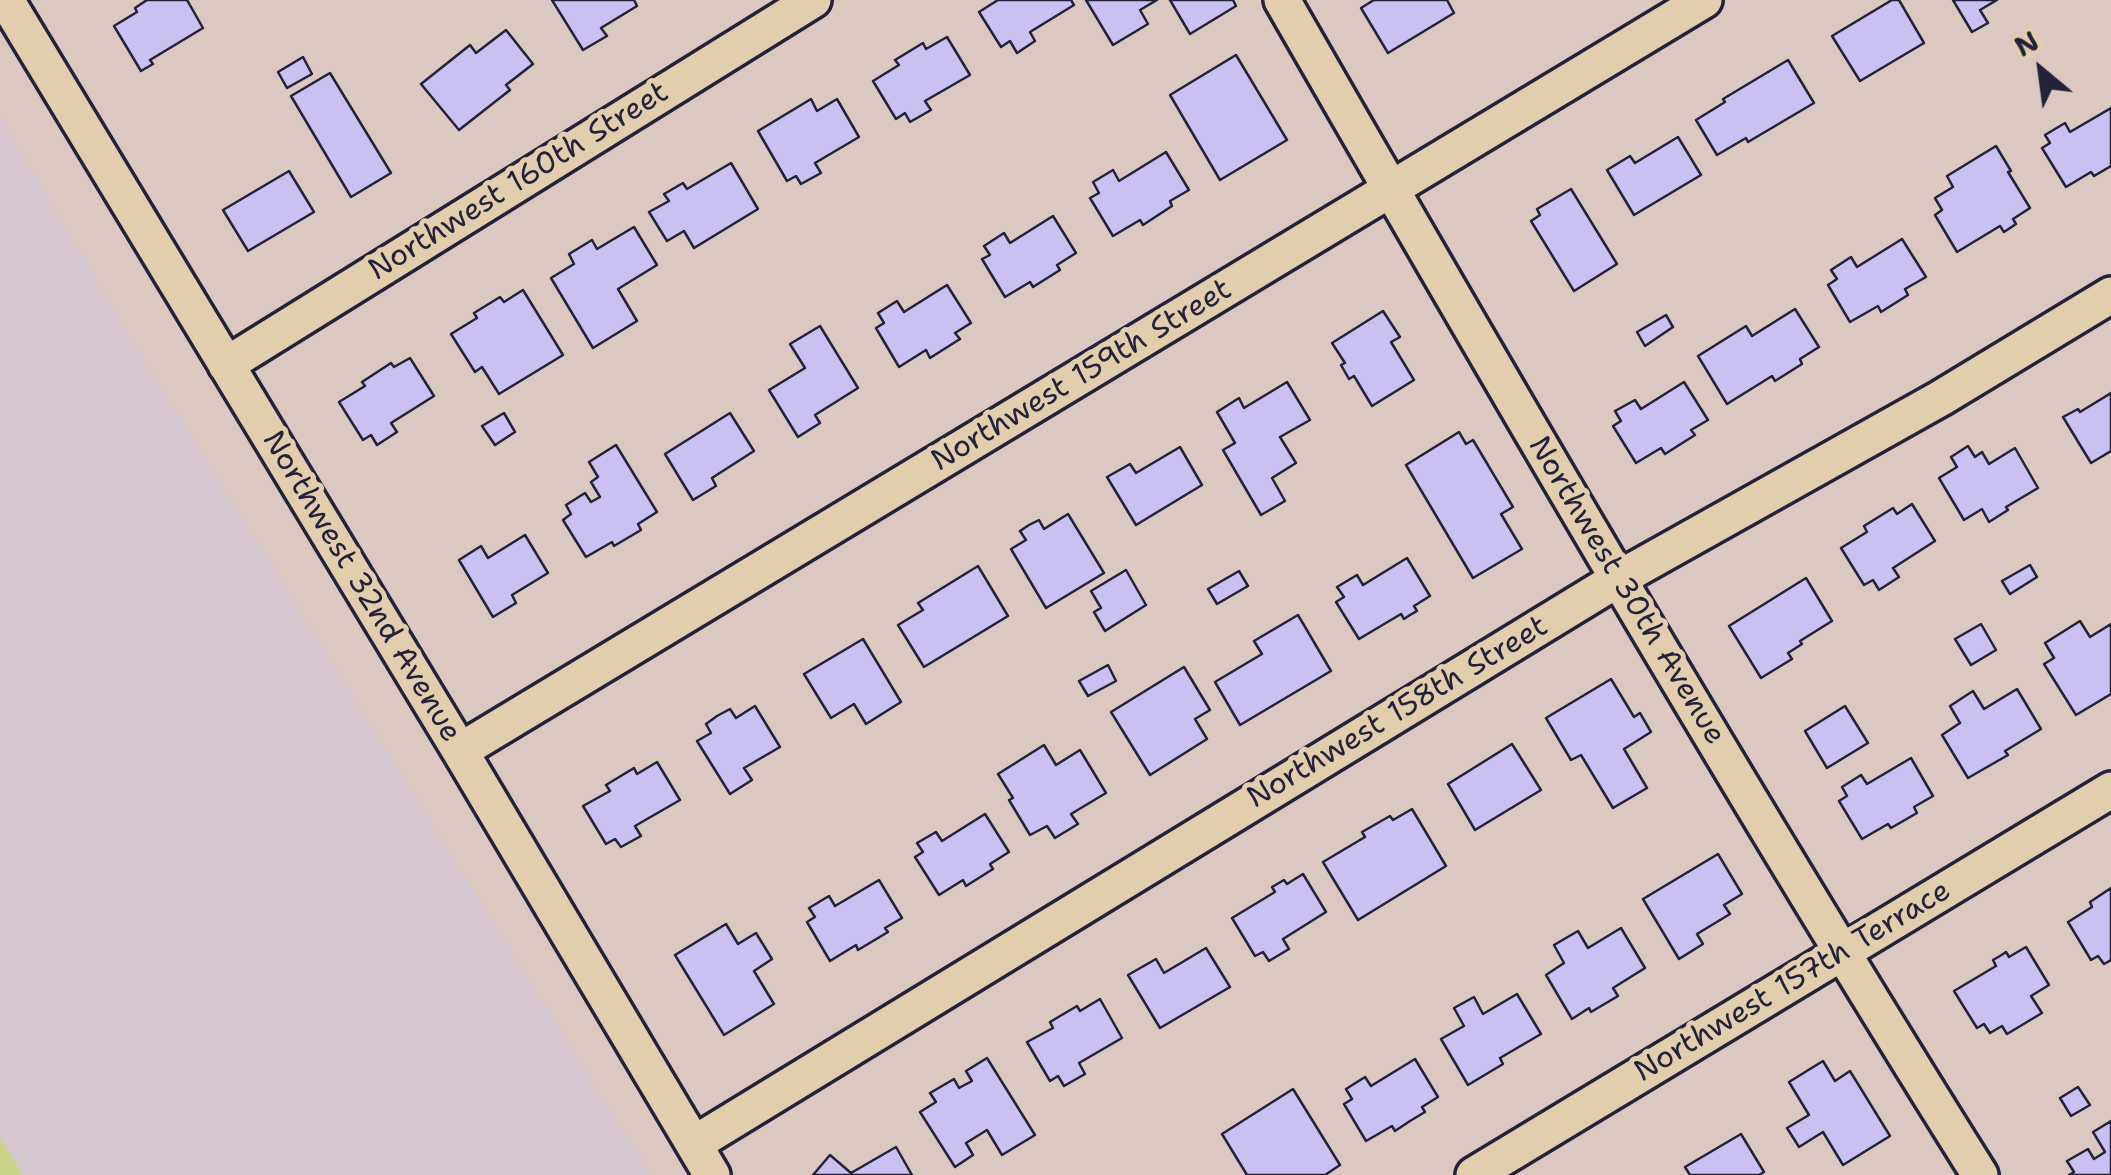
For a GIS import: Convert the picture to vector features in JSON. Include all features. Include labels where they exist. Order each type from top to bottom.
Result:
[{"type":"street","name":"Northwest 32nd Avenue","points":[[6,0],[712,1175]]},
{"type":"street","name":"Northwest 160th Street","points":[[226,364],[813,0]]},
{"type":"street","name":"Northwest 30th Avenue","points":[[1282,0],[1840,953],[1980,1175]]},
{"type":"street","name":"Northwest 159th Street","points":[[460,750],[1704,0]]},
{"type":"street","name":"Northwest 158th Street","points":[[694,1144],[1618,578],[1941,398],[2111,295]]},
{"type":"street","name":"Northwest 157th Terrace","points":[[1474,1175],[2111,790]]},
{"type":"shaded area","points":[[0,118],[148,367],[650,1175],[0,1175]]},
{"type":"green space","points":[[0,1137],[23,1175],[0,1175]]},
{"type":"building","points":[[147,0],[187,0],[203,28],[150,60],[153,64],[141,71],[114,26],[137,12],[135,8]]},
{"type":"building","points":[[552,0],[634,0],[637,6],[601,28],[607,36],[583,50]]},
{"type":"building","points":[[998,0],[1071,0],[1074,5],[1030,32],[1035,41],[1017,53],[1010,41],[1001,47],[979,12]]},
{"type":"building","points":[[1086,0],[1157,0],[1140,10],[1148,24],[1113,45]]},
{"type":"building","points":[[1170,0],[1233,0],[1236,6],[1190,34]]},
{"type":"building","points":[[1374,0],[1447,0],[1454,13],[1388,53],[1361,8]]},
{"type":"building","points":[[1892,0],[1899,0],[1924,43],[1860,81],[1832,36]]},
{"type":"building","points":[[1953,0],[1997,0],[1980,10],[1988,23],[1972,32]]},
{"type":"building","points":[[506,30],[533,64],[506,85],[510,90],[459,130],[421,84],[470,45],[476,53]]},
{"type":"building","points":[[947,37],[970,75],[925,101],[931,110],[910,122],[905,113],[896,119],[873,81],[899,65],[895,60],[923,43],[926,49]]},
{"type":"building","points":[[1236,55],[1287,140],[1220,180],[1170,95]]},
{"type":"building","points":[[303,57],[312,74],[287,88],[278,72]]},
{"type":"building","points":[[1788,60],[1814,103],[1748,142],[1746,138],[1717,155],[1696,120]]},
{"type":"building","points":[[330,73],[391,173],[351,197],[291,96]]},
{"type":"building","points":[[811,99],[817,111],[837,99],[859,137],[815,163],[821,173],[801,184],[796,176],[787,181],[758,131]]},
{"type":"building","points":[[2111,108],[2111,166],[2094,176],[2091,172],[2066,187],[2042,148],[2050,143],[2045,135],[2065,123],[2070,132]]},
{"type":"building","points":[[1678,137],[1701,175],[1634,215],[1607,170],[1630,156],[1635,163]]},
{"type":"building","points":[[1996,146],[2030,208],[2013,219],[2016,224],[2004,232],[2000,226],[1957,252],[1935,215],[1942,210],[1935,198],[1953,187],[1947,176]]},
{"type":"building","points":[[1166,152],[1189,190],[1143,225],[1140,220],[1113,236],[1090,198],[1099,193],[1093,182],[1113,170],[1119,181]]},
{"type":"building","points":[[731,163],[758,209],[694,248],[684,231],[667,241],[649,212],[669,201],[664,194],[683,183],[687,189]]},
{"type":"building","points":[[289,171],[314,212],[248,251],[223,210]]},
{"type":"building","points":[[1571,189],[1617,264],[1574,291],[1531,221],[1540,215],[1537,209]]},
{"type":"building","points":[[1053,216],[1076,253],[1057,265],[1060,270],[1033,287],[1030,282],[1005,297],[982,259],[990,255],[984,246],[1004,233],[1010,243]]},
{"type":"building","points":[[634,227],[657,265],[618,289],[637,321],[593,348],[551,278],[574,264],[569,254],[592,240],[597,249]]},
{"type":"building","points":[[1902,239],[1926,277],[1905,289],[1908,295],[1881,312],[1878,306],[1850,322],[1828,285],[1837,279],[1831,270],[1851,257],[1857,267]]},
{"type":"building","points":[[947,285],[971,323],[955,333],[960,339],[930,358],[926,350],[899,367],[876,328],[884,323],[878,313],[897,301],[904,312]]},
{"type":"building","points":[[523,290],[563,355],[499,394],[482,367],[475,372],[451,334],[500,297],[504,302]]},
{"type":"building","points":[[1795,309],[1819,347],[1800,359],[1802,364],[1775,381],[1772,376],[1727,404],[1698,356],[1746,326],[1752,336]]},
{"type":"building","points":[[1383,311],[1400,337],[1391,342],[1414,380],[1372,406],[1354,376],[1349,379],[1341,365],[1345,363],[1332,343]]},
{"type":"building","points":[[1666,315],[1673,327],[1645,346],[1637,332]]},
{"type":"building","points":[[820,326],[858,388],[815,415],[820,423],[798,437],[769,390],[805,368],[790,344]]},
{"type":"building","points":[[410,358],[434,396],[391,423],[397,432],[377,445],[371,435],[363,440],[339,402],[391,363],[394,367]]},
{"type":"building","points":[[1287,382],[1310,420],[1280,437],[1296,463],[1272,478],[1285,501],[1261,515],[1223,450],[1235,443],[1217,412],[1239,398],[1244,408]]},
{"type":"building","points":[[1684,382],[1708,420],[1691,430],[1695,435],[1665,454],[1661,448],[1636,463],[1613,426],[1621,421],[1615,411],[1635,400],[1641,409]]},
{"type":"building","points":[[2111,393],[2111,451],[2091,463],[2063,417],[2078,409],[2080,412]]},
{"type":"building","points":[[504,413],[515,432],[495,445],[482,426]]},
{"type":"building","points":[[730,413],[754,451],[712,478],[716,486],[693,500],[665,454]]},
{"type":"building","points":[[1459,432],[1466,444],[1473,440],[1513,507],[1501,514],[1522,549],[1473,578],[1406,465]]},
{"type":"building","points":[[616,445],[657,512],[638,524],[641,530],[586,557],[563,520],[571,514],[566,505],[585,493],[591,502],[600,497],[591,482],[598,477],[589,462]]},
{"type":"building","points":[[1968,446],[1975,457],[1982,452],[1989,464],[2015,448],[2038,488],[1989,522],[1982,509],[1964,520],[1939,478],[1957,467],[1951,457]]},
{"type":"building","points":[[1180,447],[1202,485],[1136,525],[1107,477],[1130,464],[1136,473]]},
{"type":"building","points":[[1912,504],[1935,541],[1893,568],[1899,577],[1879,590],[1873,580],[1864,585],[1841,548],[1867,532],[1864,526],[1893,508],[1897,514]]},
{"type":"building","points":[[1068,514],[1104,573],[1046,608],[1011,549],[1026,540],[1020,531],[1029,525],[1039,520],[1044,529]]},
{"type":"building","points":[[525,535],[548,573],[512,595],[516,603],[493,617],[459,560],[481,546],[488,558]]},
{"type":"building","points":[[1407,558],[1430,596],[1414,606],[1417,611],[1404,619],[1401,614],[1359,639],[1336,602],[1344,597],[1337,587],[1357,575],[1363,585]]},
{"type":"building","points":[[2030,565],[2037,577],[2010,594],[2002,581]]},
{"type":"building","points":[[978,566],[1008,616],[924,667],[898,625],[923,610],[918,603]]},
{"type":"building","points":[[1126,570],[1146,605],[1105,631],[1094,612],[1101,608],[1091,591]]},
{"type":"building","points":[[1239,571],[1248,586],[1217,604],[1208,589]]},
{"type":"building","points":[[1806,578],[1832,621],[1800,641],[1802,644],[1788,653],[1792,659],[1761,678],[1729,626]]},
{"type":"building","points":[[1298,615],[1331,671],[1240,725],[1215,682],[1262,654],[1254,641]]},
{"type":"building","points":[[2080,621],[2090,637],[2111,624],[2111,694],[2076,715],[2044,664],[2054,658],[2045,643]]},
{"type":"building","points":[[1981,624],[1996,650],[1971,665],[1955,639]]},
{"type":"building","points":[[863,639],[901,702],[866,724],[854,704],[831,718],[804,674]]},
{"type":"building","points":[[1108,665],[1116,681],[1088,696],[1079,681]]},
{"type":"building","points":[[1184,667],[1210,710],[1195,719],[1207,739],[1150,775],[1111,712]]},
{"type":"building","points":[[1611,679],[1634,717],[1640,713],[1651,732],[1624,749],[1647,788],[1613,808],[1581,755],[1571,760],[1546,718]]},
{"type":"building","points":[[2017,689],[2041,729],[2005,751],[2008,755],[1968,778],[1942,735],[1960,723],[1950,706],[1973,691],[1984,709]]},
{"type":"building","points":[[755,706],[780,747],[744,768],[752,780],[730,794],[697,741],[711,733],[706,724],[717,716],[730,709],[736,718]]},
{"type":"building","points":[[1845,706],[1868,743],[1827,768],[1805,731]]},
{"type":"building","points":[[1512,744],[1541,790],[1475,830],[1448,784]]},
{"type":"building","points":[[1044,745],[1056,765],[1080,750],[1106,793],[1071,814],[1078,824],[1055,838],[1047,826],[1030,835],[998,774]]},
{"type":"building","points":[[1911,758],[1933,796],[1914,807],[1917,813],[1862,839],[1839,801],[1847,796],[1842,787],[1861,775],[1867,784]]},
{"type":"building","points":[[657,762],[680,800],[635,826],[641,836],[621,847],[615,839],[606,844],[583,806],[610,791],[606,785],[634,768],[637,774]]},
{"type":"building","points":[[1412,809],[1446,866],[1358,920],[1323,862],[1365,837],[1362,832]]},
{"type":"building","points":[[985,814],[1009,852],[990,864],[993,869],[966,886],[963,880],[939,895],[915,857],[923,852],[917,843],[936,832],[942,841]]},
{"type":"building","points":[[1718,854],[1742,894],[1724,905],[1730,914],[1697,934],[1703,944],[1679,959],[1643,899]]},
{"type":"building","points":[[1303,874],[1326,912],[1283,939],[1289,949],[1269,961],[1263,952],[1255,956],[1232,918],[1275,892],[1272,887],[1284,880],[1287,884]]},
{"type":"building","points":[[879,880],[902,918],[885,928],[888,932],[858,950],[856,945],[830,961],[807,922],[815,917],[809,908],[829,896],[835,906]]},
{"type":"building","points":[[2111,888],[2111,960],[2104,964],[2098,956],[2091,960],[2068,922],[2092,907],[2090,902]]},
{"type":"building","points":[[726,924],[738,944],[756,933],[772,959],[754,971],[774,1004],[724,1035],[675,955]]},
{"type":"building","points":[[1621,928],[1645,968],[1613,988],[1618,996],[1572,1019],[1546,975],[1564,963],[1554,945],[1578,931],[1588,948]]},
{"type":"building","points":[[2026,947],[2049,985],[2031,996],[2042,1013],[2007,1034],[2002,1026],[1990,1033],[1984,1024],[1977,1028],[1954,991],[1996,966],[1993,960],[2006,952],[2009,957]]},
{"type":"building","points":[[1206,948],[1230,987],[1160,1028],[1128,975],[1156,959],[1164,973]]},
{"type":"building","points":[[1517,994],[1541,1034],[1500,1058],[1503,1064],[1468,1085],[1441,1039],[1464,1026],[1454,1008],[1474,997],[1483,1014]]},
{"type":"building","points":[[1100,999],[1122,1038],[1079,1063],[1085,1074],[1064,1086],[1058,1076],[1050,1081],[1027,1042],[1053,1028],[1050,1022],[1077,1006],[1080,1011]]},
{"type":"building","points":[[987,1058],[1035,1135],[1002,1155],[987,1130],[966,1143],[973,1155],[955,1167],[920,1112],[936,1102],[930,1093],[954,1079],[959,1088],[972,1081],[966,1071]]},
{"type":"building","points":[[1415,1059],[1438,1097],[1422,1107],[1425,1112],[1395,1131],[1392,1126],[1366,1141],[1344,1104],[1352,1099],[1346,1089],[1365,1077],[1371,1086]]},
{"type":"building","points":[[1823,1061],[1835,1081],[1850,1071],[1890,1136],[1843,1165],[1823,1132],[1799,1147],[1787,1128],[1809,1115],[1789,1082]]},
{"type":"building","points":[[2078,1087],[2090,1105],[2071,1116],[2060,1098]]},
{"type":"building","points":[[1293,1089],[1340,1165],[1325,1175],[1247,1175],[1222,1134]]},
{"type":"building","points":[[2111,1121],[2111,1175],[2069,1175],[2074,1172],[2067,1161],[2088,1149],[2094,1159],[2105,1152],[2093,1132]]},
{"type":"building","points":[[1741,1134],[1764,1172],[1690,1175],[1685,1167]]},
{"type":"building","points":[[896,1147],[912,1175],[813,1175],[830,1155],[851,1173]]}]
